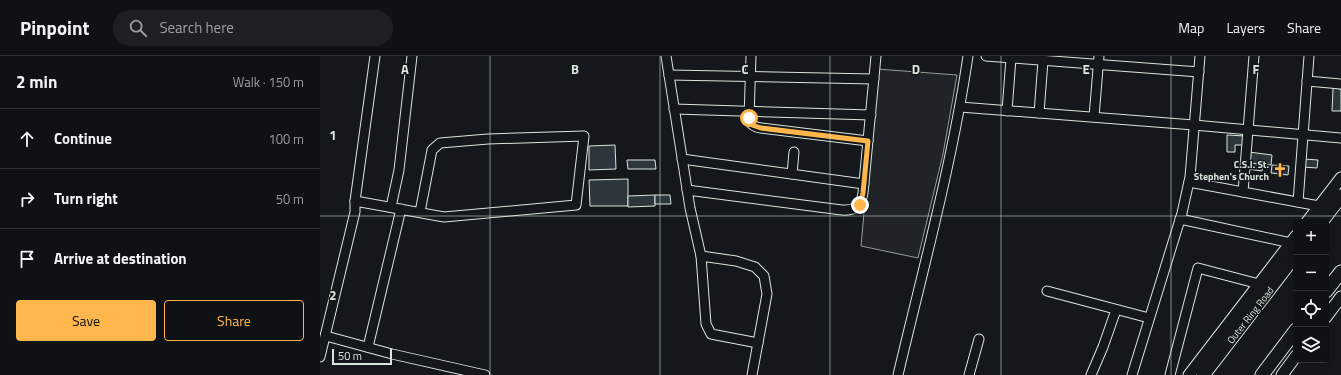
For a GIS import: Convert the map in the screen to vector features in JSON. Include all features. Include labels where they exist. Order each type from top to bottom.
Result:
[{"type":"highway","points":[[1323,219],[1341,196]]},
{"type":"highway","name":"Outer Ring Road","points":[[1203,375],[1293,245]]},
{"type":"highway","points":[[1329,287],[1341,272]]},
{"type":"highway","points":[[1262,375],[1293,334]]},
{"type":"main road","points":[[1309,219],[1341,178]]},
{"type":"main road","points":[[1189,375],[1258,284],[1293,245]]},
{"type":"main road","points":[[1329,313],[1341,297]]},
{"type":"main road","points":[[1282,375],[1293,360]]},
{"type":"street","points":[[320,357],[355,212],[355,201],[376,56]]},
{"type":"street","points":[[391,207],[399,170],[412,56]]},
{"type":"street","points":[[666,56],[687,190],[701,256],[706,324],[711,334],[758,343]]},
{"type":"street","points":[[750,56],[750,124],[757,128],[868,141]]},
{"type":"street","points":[[687,190],[846,211],[854,209],[860,205],[863,197],[876,56]]},
{"type":"street","points":[[898,375],[948,167],[968,56]]},
{"type":"street","points":[[986,56],[1043,61],[1099,60],[1199,72]]},
{"type":"street","points":[[1133,375],[1180,219],[1189,182],[1200,56]]},
{"type":"street","points":[[1243,192],[1254,56]]},
{"type":"street","points":[[1298,202],[1309,56]]},
{"type":"street","points":[[1007,110],[1011,58]]},
{"type":"street","points":[[1094,117],[1099,60]]},
{"type":"street","points":[[1040,113],[1043,61]]},
{"type":"street","points":[[669,75],[874,79]]},
{"type":"street","points":[[1307,81],[1341,84]]},
{"type":"street","points":[[960,107],[1341,138]]},
{"type":"street","points":[[674,109],[871,116]]},
{"type":"street","points":[[355,201],[444,217],[576,205],[584,136],[488,139],[440,143],[432,150],[420,212]]},
{"type":"street","points":[[792,174],[794,152]]},
{"type":"street","points":[[682,159],[864,184]]},
{"type":"street","points":[[1189,182],[1320,206]]},
{"type":"street","points":[[368,348],[401,209]]},
{"type":"street","points":[[1180,219],[1293,244]]},
{"type":"street","points":[[701,256],[736,261],[755,267],[764,276],[767,294],[752,375]]},
{"type":"street","points":[[1170,375],[1198,268],[1258,284]]},
{"type":"street","points":[[1047,291],[1149,318]]},
{"type":"street","points":[[1091,375],[1116,310]]},
{"type":"street","points":[[326,336],[368,348],[484,375]]},
{"type":"street","points":[[969,375],[979,339]]},
{"type":"shaded area","points":[[877,69],[957,75],[943,154],[918,258],[861,246]]},
{"type":"building","points":[[1333,88],[1341,89],[1341,111],[1332,111]]},
{"type":"building","points":[[1227,135],[1245,136],[1245,145],[1235,145],[1235,152],[1227,152]]},
{"type":"building","points":[[615,145],[616,169],[589,170],[589,146]]},
{"type":"building","points":[[1249,152],[1272,155],[1271,165],[1248,163]]},
{"type":"building","points":[[1304,159],[1318,160],[1317,168],[1303,167]]},
{"type":"building","points":[[627,160],[655,160],[656,169],[628,169]]},
{"type":"building","points":[[1248,163],[1263,164],[1262,171],[1247,169]]},
{"type":"building","name":"C.S.I. St. Stephen's Church","points":[[1272,165],[1289,166],[1288,175],[1271,173]]},
{"type":"building","points":[[628,179],[628,206],[590,206],[589,180]]},
{"type":"building","points":[[655,195],[655,206],[628,207],[628,196]]},
{"type":"building","points":[[655,195],[670,195],[671,204],[655,204]]},
{"type":"place","name":"C.S.I. St. Stephen's Church","points":[[1280,170]]},
{"type":"route","points":[[749,118],[750,124],[757,128],[868,141],[863,193],[860,205]]}]
